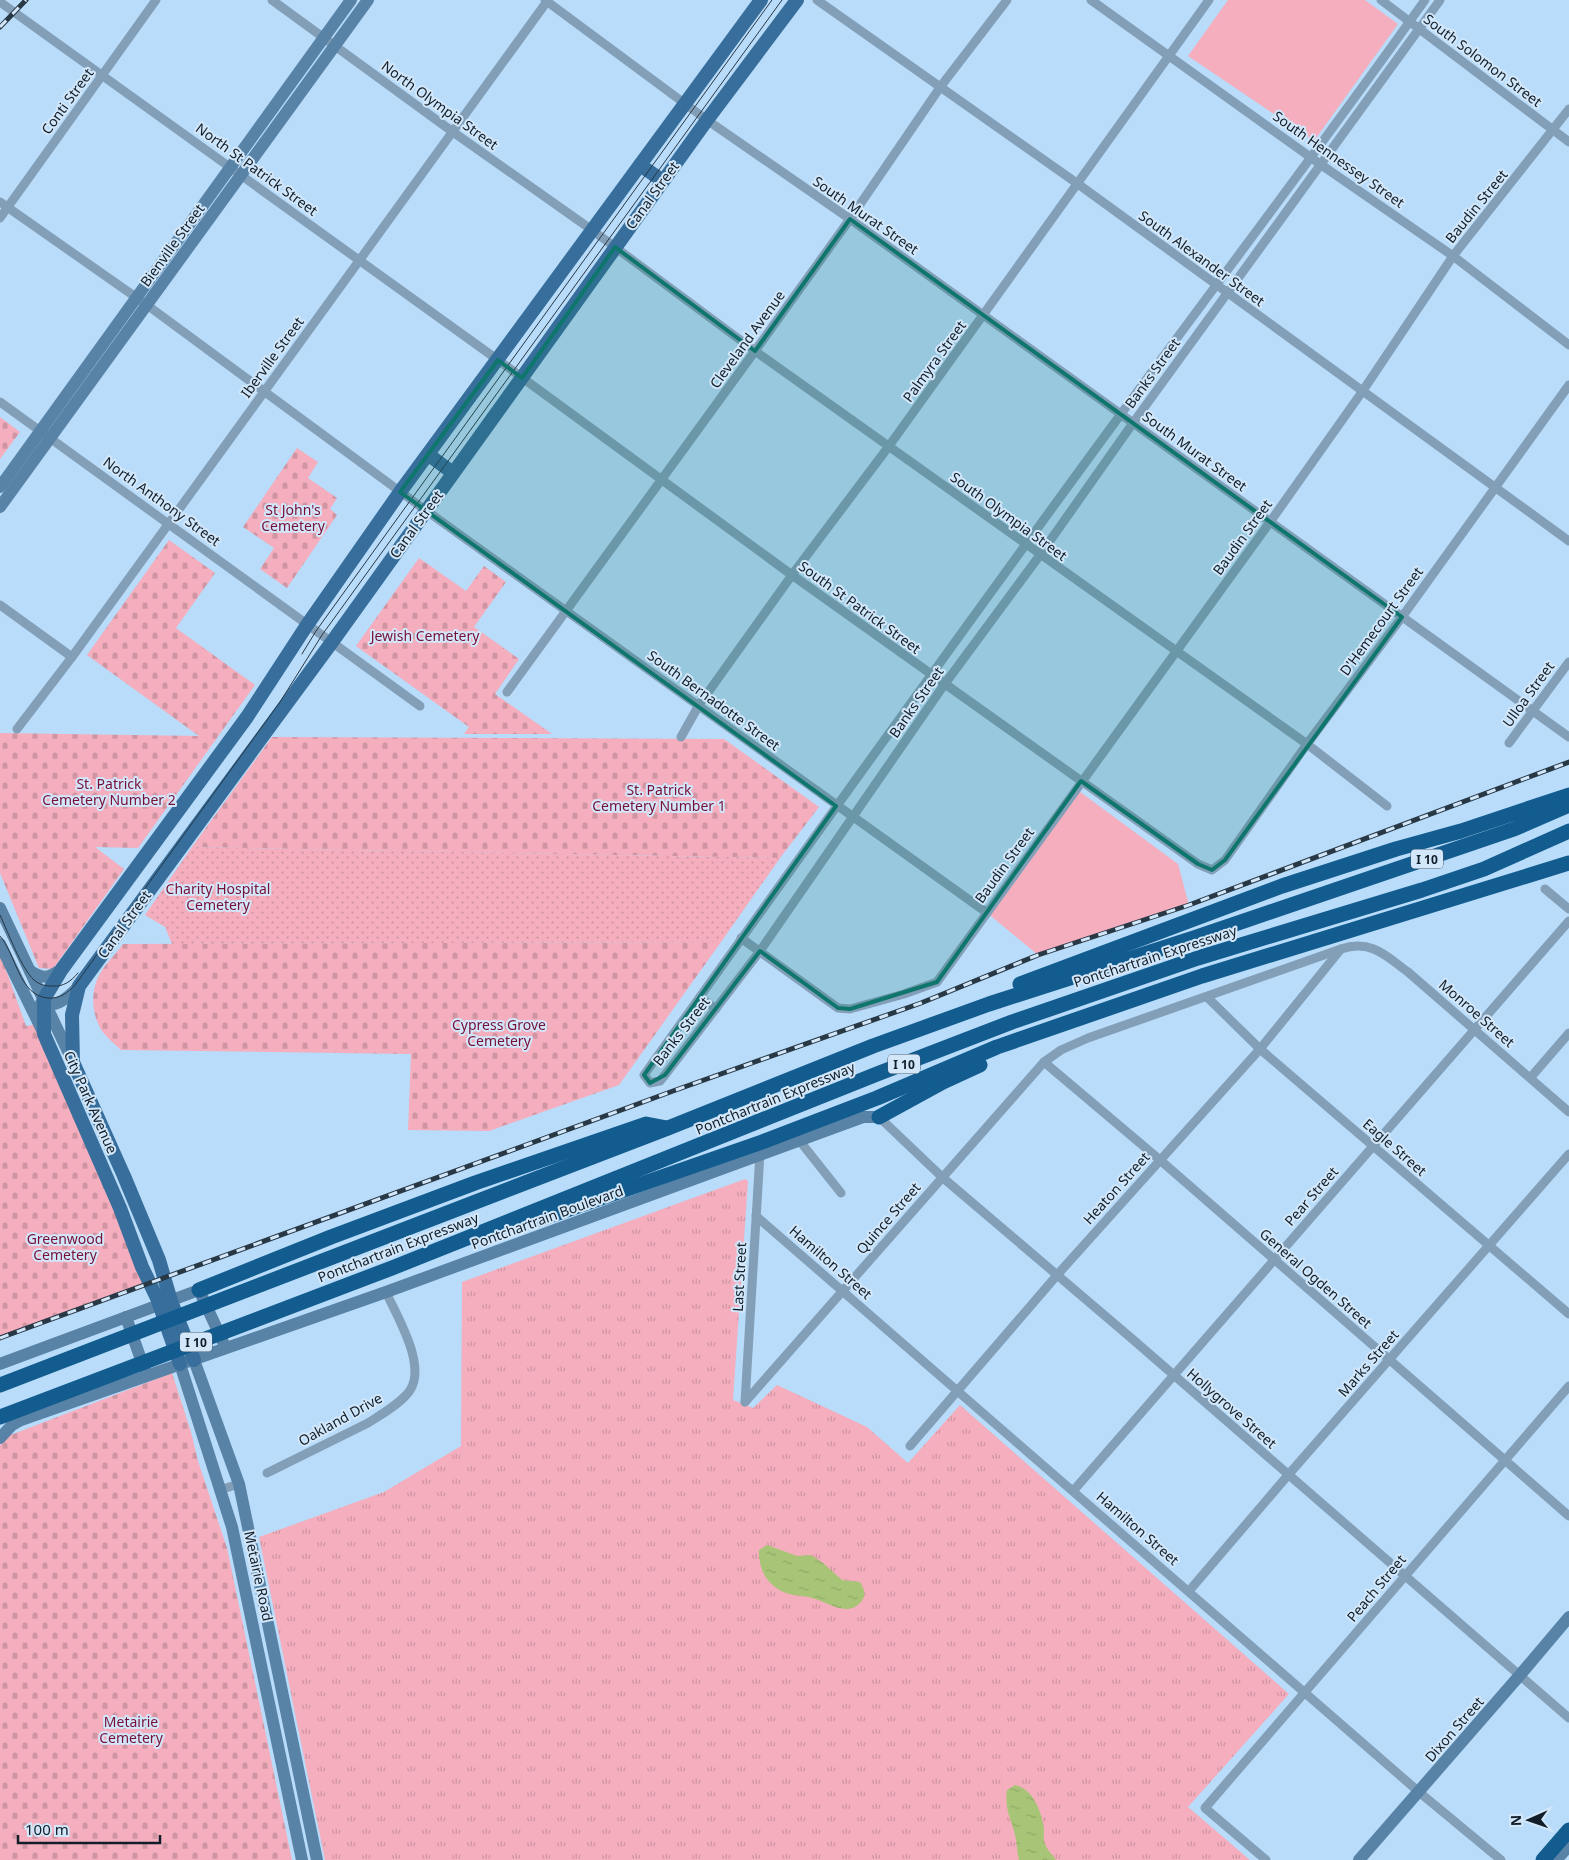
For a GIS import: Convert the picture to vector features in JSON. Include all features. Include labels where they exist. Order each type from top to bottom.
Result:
[{"type":"highway","points":[[1396,849],[1504,808],[1569,786]]},
{"type":"highway","points":[[989,1004],[995,993],[1282,886],[1569,796]]},
{"type":"highway","name":"Pontchartrain Expressway","points":[[0,1385],[668,1128],[872,1046],[989,1004],[1514,830],[1569,805]]},
{"type":"highway","name":"Pontchartrain Expressway","points":[[4,1421],[1012,1022],[1156,972],[1484,869],[1569,831]]},
{"type":"highway","points":[[509,1222],[525,1225],[762,1142],[877,1098],[997,1047],[1202,976],[1569,863]]},
{"type":"highway","points":[[879,1117],[943,1082],[1091,1018],[1100,1011]]},
{"type":"highway","points":[[199,1290],[330,1237],[475,1183],[637,1127],[646,1124],[668,1128]]},
{"type":"highway","points":[[1543,1860],[1569,1830]]},
{"type":"main road","name":"Canal Street","points":[[45,1003],[62,969],[246,717],[307,624],[400,492],[761,0]]},
{"type":"main road","name":"Canal Street","points":[[73,1062],[72,1015],[79,986],[332,642],[707,120],[797,0]]},
{"type":"main road","points":[[640,165],[663,181]]},
{"type":"main road","points":[[429,455],[453,473]]},
{"type":"main road","points":[[137,866],[156,881]]},
{"type":"main road","points":[[44,1034],[45,1003]]},
{"type":"main road","name":"City Park Avenue","points":[[44,1034],[120,1208],[142,1267],[165,1303]]},
{"type":"main road","name":"City Park Avenue","points":[[73,1062],[155,1252],[165,1303]]},
{"type":"main road","name":"Metairie Road","points":[[165,1303],[194,1360]]},
{"type":"main road","name":"Metairie Road","points":[[165,1303],[180,1364]]},
{"type":"street","name":"Conti Street","points":[[0,218],[4,205],[102,76],[156,0]]},
{"type":"street","name":"North Olympia Street","points":[[272,0],[615,247]]},
{"type":"street","name":"Bienville Street","points":[[0,507],[46,434],[329,42],[352,0]]},
{"type":"street","name":"Bienville Street","points":[[329,42],[368,0]]},
{"type":"street","name":"South Murat Street","points":[[547,0],[707,120],[850,219],[1569,737]]},
{"type":"street","name":"Iberville Street","points":[[17,729],[72,657],[547,0]]},
{"type":"street","name":"South Alexander Street","points":[[817,0],[942,86],[1078,184],[1569,542]]},
{"type":"street","name":"Cleveland Avenue","points":[[507,692],[661,478],[756,351],[942,86],[1007,0]]},
{"type":"street","name":"South Hennessey Street","points":[[1090,0],[1453,256],[1569,345]]},
{"type":"street","name":"Palmyra Street","points":[[681,737],[698,705],[792,575],[889,446],[1209,0]]},
{"type":"street","name":"South Solomon Street","points":[[1381,0],[1569,142]]},
{"type":"street","name":"Banks Street","points":[[1425,0],[1217,286],[1121,414],[741,938],[644,1075],[650,1083],[660,1081],[665,1076],[760,951],[944,685],[1040,555],[1133,423],[1440,0]]},
{"type":"street","name":"North St Patrick Street","points":[[0,2],[522,378]]},
{"type":"street","name":"Baudin Street","points":[[760,951],[838,1008],[850,1009],[937,982],[1270,522],[1362,392],[1453,256],[1569,109]]},
{"type":"street","name":"South Bernadotte Street","points":[[4,205],[141,302],[400,492],[836,806],[986,912]]},
{"type":"street","name":"South Olympia Street","points":[[615,247],[1026,545],[1307,744],[1387,806]]},
{"type":"street","name":"South St Patrick Street","points":[[522,378],[944,685],[1198,864],[1212,870]]},
{"type":"street","name":"D'Hemecourt Street","points":[[1212,870],[1225,860],[1307,744],[1402,617],[1569,385]]},
{"type":"street","name":"North Anthony Street","points":[[0,402],[420,706]]},
{"type":"street","name":"Bienville Street","points":[[0,487],[46,434]]},
{"type":"street","points":[[0,605],[72,657]]},
{"type":"street","name":"Ulloa Street","points":[[1509,743],[1569,662]]},
{"type":"street","points":[[1545,889],[1569,909]]},
{"type":"street","name":"City Park Avenue","points":[[0,908],[4,927],[30,971],[73,1062]]},
{"type":"street","name":"Pear Street","points":[[1074,1490],[1569,921]]},
{"type":"street","points":[[741,938],[760,951]]},
{"type":"street","name":"City Park Avenue","points":[[0,944],[44,1034]]},
{"type":"street","name":"Monroe Street","points":[[1361,946],[1373,948],[1408,972],[1569,1112]]},
{"type":"street","name":"Quince Street","points":[[745,1402],[1044,1062],[1061,1050],[1088,1038],[1341,949],[1361,946]]},
{"type":"street","name":"Heaton Street","points":[[910,1446],[1058,1274],[1260,1049],[1341,949]]},
{"type":"street","points":[[30,971],[41,977],[49,977],[62,969]]},
{"type":"street","points":[[21,988],[45,1003],[58,1003],[72,995],[79,986]]},
{"type":"street","points":[[700,997],[716,1009]]},
{"type":"street","name":"Eagle Street","points":[[1207,997],[1260,1049],[1569,1314]]},
{"type":"street","points":[[1531,1077],[1569,1033]]},
{"type":"street","name":"General Ogden Street","points":[[1044,1062],[1160,1160],[1569,1516]]},
{"type":"street","name":"Pontchartrain Boulevard","points":[[0,1438],[4,1421],[226,1349],[863,1117],[879,1117]]},
{"type":"street","name":"Hollygrove Street","points":[[879,1117],[942,1177],[1058,1274],[1569,1718]]},
{"type":"street","points":[[800,1140],[841,1193]]},
{"type":"street","name":"Last Street","points":[[745,1402],[760,1154]]},
{"type":"street","name":"Marks Street","points":[[1189,1592],[1289,1474],[1569,1154]]},
{"type":"street","name":"Hamilton Street","points":[[756,1216],[959,1390],[1419,1792],[1501,1860]]},
{"type":"street","points":[[0,1364],[199,1290],[226,1349]]},
{"type":"street","name":"Oakland Drive","points":[[267,1473],[368,1423],[384,1413],[409,1392],[415,1377],[412,1350],[386,1292]]},
{"type":"street","points":[[126,1317],[147,1375]]},
{"type":"street","name":"Metairie Road","points":[[194,1360],[239,1484],[317,1860]]},
{"type":"street","name":"Metairie Road","points":[[180,1364],[232,1527],[302,1860]]},
{"type":"street","name":"Peach Street","points":[[1266,1860],[1205,1808],[1569,1386]]},
{"type":"street","points":[[220,1490],[239,1484]]},
{"type":"street","name":"Dixon Street","points":[[1359,1860],[1520,1676],[1569,1617]]},
{"type":"street","points":[[1556,1860],[1569,1846]]},
{"type":"highlighted area","points":[[850,219],[1402,617],[1225,860],[1212,870],[1198,864],[1081,781],[937,982],[850,1009],[838,1008],[760,951],[665,1075],[650,1083],[644,1075],[836,806],[400,492],[498,360],[522,378],[615,247],[755,351]]},
{"type":"green space","points":[[1228,0],[1365,0],[1398,24],[1314,141],[1188,56]]},
{"type":"green space","points":[[0,417],[20,432],[0,459]]},
{"type":"green space","name":"St John's Cemetery","points":[[297,448],[318,462],[308,478],[337,498],[330,509],[337,515],[287,588],[260,569],[274,548],[243,527]]},
{"type":"green space","name":"St. Patrick Cemetery Number 2","points":[[169,540],[215,573],[176,628],[255,685],[138,848],[95,847],[124,869],[53,969],[39,968],[0,873],[0,733],[199,736],[87,655]]},
{"type":"green space","name":"Jewish Cemetery","points":[[419,558],[466,591],[484,566],[506,582],[474,627],[519,659],[495,694],[552,734],[464,734],[469,727],[356,646]]},
{"type":"green space","name":"St. Patrick Cemetery Number 1","points":[[272,737],[724,739],[819,807],[780,858],[192,847]]},
{"type":"green space","points":[[1076,789],[1178,864],[1189,905],[1038,955],[986,912]]},
{"type":"green space","name":"Charity Hospital Cemetery","points":[[192,847],[780,858],[721,942],[172,944],[165,927],[145,915]]},
{"type":"green space","name":"Cypress Grove Cemetery","points":[[721,942],[619,1085],[489,1131],[408,1130],[411,1054],[121,1050],[102,1031],[98,1024],[93,1002],[97,979],[103,968],[123,944]]},
{"type":"green space","name":"Greenwood Cemetery","points":[[0,953],[26,1026],[39,1024],[149,1284],[0,1338]]},
{"type":"green space","points":[[745,1179],[748,1181],[733,1400],[753,1408],[777,1385],[867,1427],[908,1463],[960,1405],[1289,1694],[1188,1807],[1250,1860],[325,1860],[259,1537],[384,1492],[461,1446],[462,1282]]},
{"type":"green space","name":"Metairie Cemetery","points":[[172,1373],[191,1432],[198,1461],[227,1548],[292,1860],[0,1860],[0,1445],[8,1436]]},
{"type":"water","points":[[767,1545],[797,1556],[811,1555],[842,1580],[860,1582],[864,1592],[863,1599],[856,1607],[844,1609],[810,1597],[785,1593],[772,1584],[763,1573],[759,1550]]},
{"type":"water","points":[[1015,1785],[1027,1791],[1035,1801],[1043,1821],[1045,1844],[1056,1860],[1019,1860],[1015,1833],[1009,1816],[1006,1798],[1007,1790]]},
{"type":"tram line","points":[[302,654],[316,631],[772,0]]},
{"type":"tram line","points":[[0,936],[24,982],[38,996],[56,998],[66,993],[75,985],[280,702],[322,635],[782,0]]},
{"type":"tram line","points":[[0,915],[20,959],[36,982],[60,986],[70,981],[78,973]]},
{"type":"railway","points":[[0,27],[26,0]]},
{"type":"railway","points":[[0,1338],[673,1091],[921,1003],[1038,955],[1189,905],[1569,762]]}]
